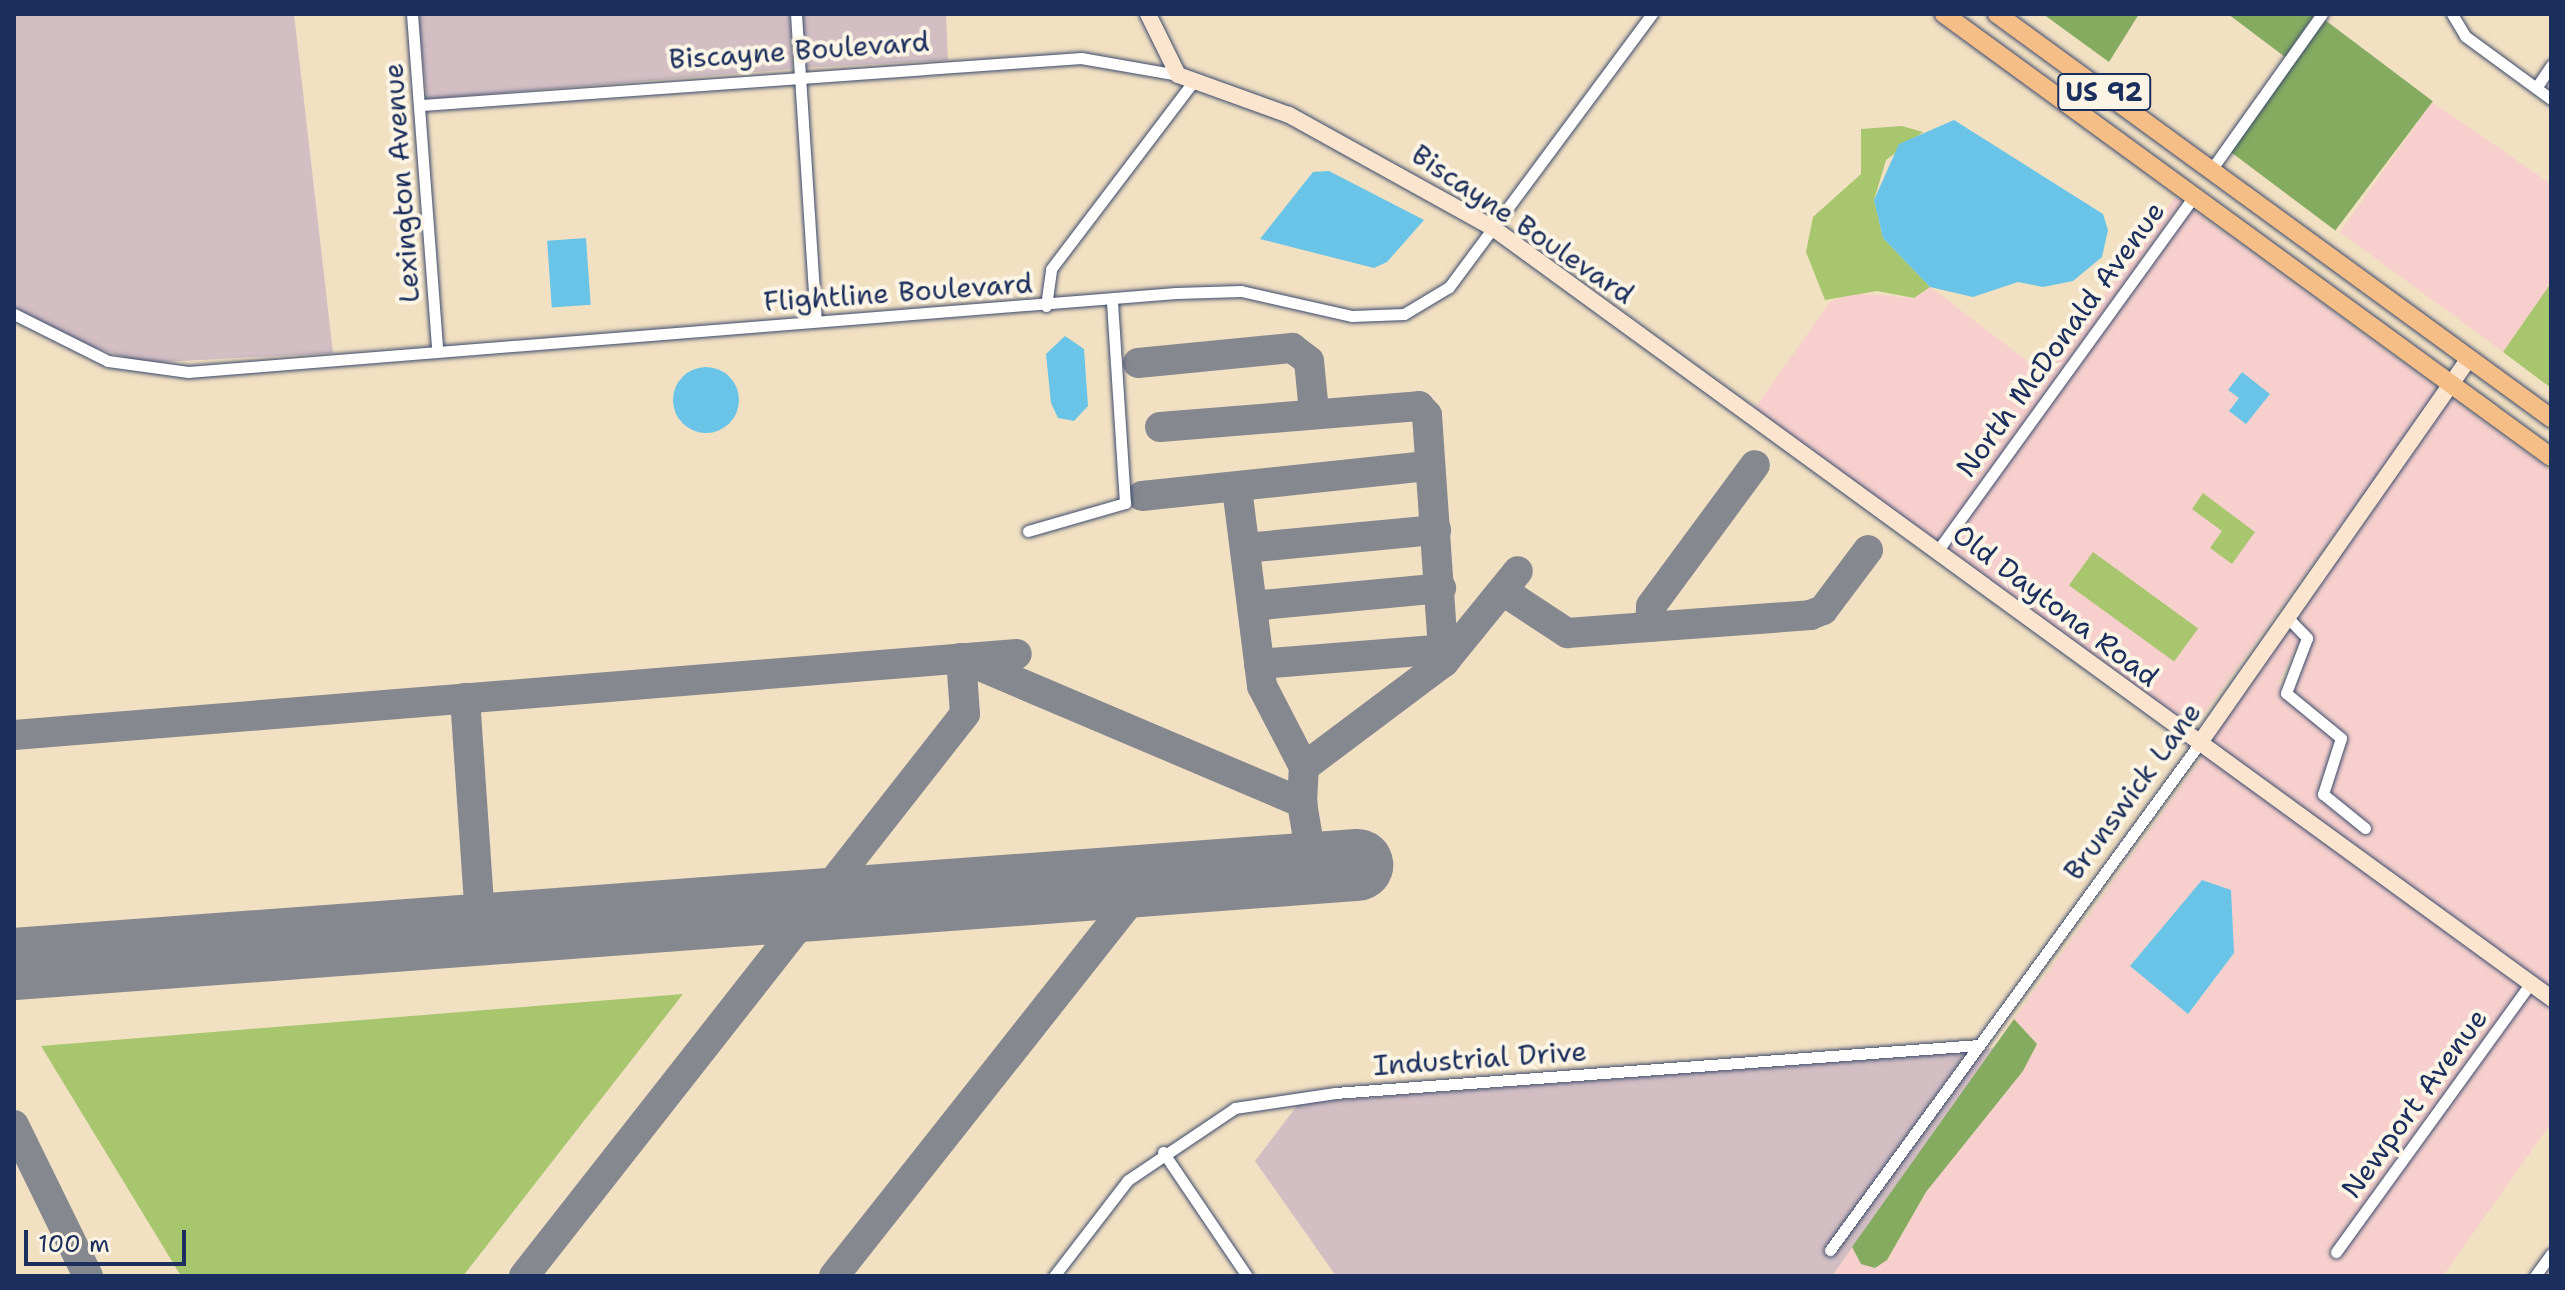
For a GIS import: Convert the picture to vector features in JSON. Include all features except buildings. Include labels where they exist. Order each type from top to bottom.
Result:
[{"type":"main road","name":"US 92","points":[[1944,14],[2551,457]]},
{"type":"main road","name":"US 92","points":[[1997,14],[2551,418]]},
{"type":"main road","points":[[2155,168],[2184,175],[2211,170]]},
{"type":"main road","points":[[2194,196],[2218,190],[2248,197]]},
{"type":"street","name":"Lexington Avenue","points":[[412,14],[422,105],[437,349]]},
{"type":"street","points":[[796,14],[816,320]]},
{"type":"street","points":[[1046,306],[1051,269],[1185,79],[1148,14]]},
{"type":"street","name":"Flightline Boulevard","points":[[14,314],[108,361],[162,371],[816,320],[1241,291],[1352,316],[1404,314],[1449,287],[1652,14]]},
{"type":"street","points":[[2211,170],[2322,14]]},
{"type":"street","points":[[2452,14],[2465,36],[2551,99]]},
{"type":"street","name":"Biscayne Boulevard","points":[[422,105],[798,74],[1081,58],[1185,79],[1302,121],[1493,228],[1685,367]]},
{"type":"street","points":[[2536,88],[2551,66]]},
{"type":"street","name":"North McDonald Avenue","points":[[1938,550],[2194,196]]},
{"type":"street","points":[[1028,531],[1125,503],[1112,301]]},
{"type":"street","name":"Brunswick Lane","points":[[1830,1250],[2199,744],[2469,358]]},
{"type":"street","name":"Old Daytona Road","points":[[1685,367],[2551,998]]},
{"type":"street","points":[[2287,617],[2307,638],[2286,693],[2341,738],[2323,794],[2365,828]]},
{"type":"street","name":"Newport Avenue","points":[[2336,1252],[2531,983]]},
{"type":"street","name":"Industrial Drive","points":[[1054,1276],[1128,1180],[1163,1152],[1212,1118],[1274,1100],[1979,1045]]},
{"type":"street","points":[[1163,1152],[1247,1276]]},
{"type":"street","points":[[2535,1276],[2551,1254]]},
{"type":"shaded area","points":[[14,14],[294,14],[333,353],[143,363],[62,337],[14,307]]},
{"type":"shaded area","points":[[418,14],[790,14],[792,69],[427,99]]},
{"type":"shaded area","points":[[802,14],[946,14],[948,60],[804,68]]},
{"type":"shaded area","points":[[2432,102],[2551,184],[2551,283],[2503,352],[2340,232]]},
{"type":"shaded area","points":[[2175,197],[2182,202],[1938,542],[1754,409],[1830,302],[1853,293],[1914,298],[1930,287],[2046,375]]},
{"type":"shaded area","points":[[2191,209],[2439,389],[2194,728],[1945,547]]},
{"type":"shaded area","points":[[2448,396],[2551,471],[2551,990],[2207,742],[2287,626],[2301,639],[2279,681],[2281,695],[2335,740],[2317,795],[2365,836],[2372,827],[2328,791],[2347,736],[2292,689],[2313,639],[2295,616]]},
{"type":"shaded area","points":[[2204,755],[2523,985],[2328,1253],[2336,1260],[2532,991],[2551,1005],[2551,1123],[2443,1276],[1832,1276],[1852,1247],[1862,1264],[1875,1268],[1887,1260],[1926,1192],[2023,1071],[2037,1044],[2014,1019]],"holes":[[[2172,916],[2234,953],[2188,1014],[2135,960]]]},
{"type":"shaded area","points":[[1995,1047],[1832,1276],[1336,1276],[1255,1161],[1299,1103],[1967,1052],[1894,1153],[1981,1051]]},
{"type":"green space","points":[[2043,14],[2139,14],[2109,62]]},
{"type":"green space","points":[[2228,14],[2315,14],[2285,57]]},
{"type":"green space","points":[[2325,20],[2433,101],[2335,231],[2228,149]]},
{"type":"green space","points":[[1902,126],[1923,132],[1886,160],[1874,200],[1883,238],[1930,287],[1914,298],[1877,291],[1825,300],[1806,252],[1813,217],[1861,174],[1861,129]]},
{"type":"green space","points":[[2551,283],[2551,388],[2503,352]]},
{"type":"green space","points":[[2203,493],[2255,532],[2232,564],[2210,548],[2222,531],[2192,509]]},
{"type":"green space","points":[[2093,552],[2198,628],[2174,662],[2069,585]]},
{"type":"green space","points":[[683,994],[463,1276],[181,1276],[41,1046]]},
{"type":"green space","points":[[2014,1019],[2037,1044],[2023,1071],[1926,1192],[1887,1260],[1875,1268],[1861,1264],[1852,1247]]},
{"type":"water","points":[[1954,120],[2103,214],[2108,230],[2102,257],[2073,281],[2043,287],[2018,282],[1973,297],[1930,287],[1883,238],[1874,200],[1899,144]]},
{"type":"water","points":[[1329,171],[1424,220],[1387,262],[1374,268],[1260,239],[1313,172]]},
{"type":"water","points":[[586,238],[591,305],[552,308],[547,241]]},
{"type":"water","points":[[1065,336],[1084,349],[1088,406],[1074,421],[1058,418],[1051,403],[1046,354]]},
{"type":"water","points":[[706,367],[719,370],[729,377],[736,387],[739,400],[736,413],[729,423],[719,430],[706,433],[693,430],[683,423],[676,413],[673,400],[676,387],[683,377],[693,370]]},
{"type":"water","points":[[2242,372],[2270,394],[2246,424],[2229,411],[2239,398],[2228,390]]},
{"type":"water","points":[[2202,880],[2231,890],[2234,953],[2188,1014],[2130,966]]},
{"type":"taxiway","points":[[1138,363],[1292,348],[1309,361],[1314,412]]},
{"type":"taxiway","points":[[1160,427],[1419,406],[1427,415],[1444,662]]},
{"type":"taxiway","points":[[1650,627],[1651,606],[1755,465]]},
{"type":"taxiway","points":[[1142,496],[1429,466]]},
{"type":"taxiway","points":[[1237,488],[1262,686],[1304,767]]},
{"type":"taxiway","points":[[1245,548],[1436,530]]},
{"type":"taxiway","points":[[1503,591],[1567,633],[1810,615],[1823,610],[1868,550]]},
{"type":"taxiway","points":[[1302,803],[1304,767],[1444,662],[1518,571]]},
{"type":"taxiway","points":[[1252,606],[1441,588]]},
{"type":"taxiway","points":[[1259,664],[1444,649]]},
{"type":"taxiway","points":[[14,735],[1017,654]]},
{"type":"taxiway","points":[[524,1276],[965,714],[961,658],[1302,803],[1313,868]]},
{"type":"taxiway","points":[[465,698],[481,930]]},
{"type":"taxiway","points":[[834,1276],[1147,880]]},
{"type":"taxiway","points":[[14,1125],[88,1276]]},
{"type":"runway","points":[[14,964],[1357,865]]}]
